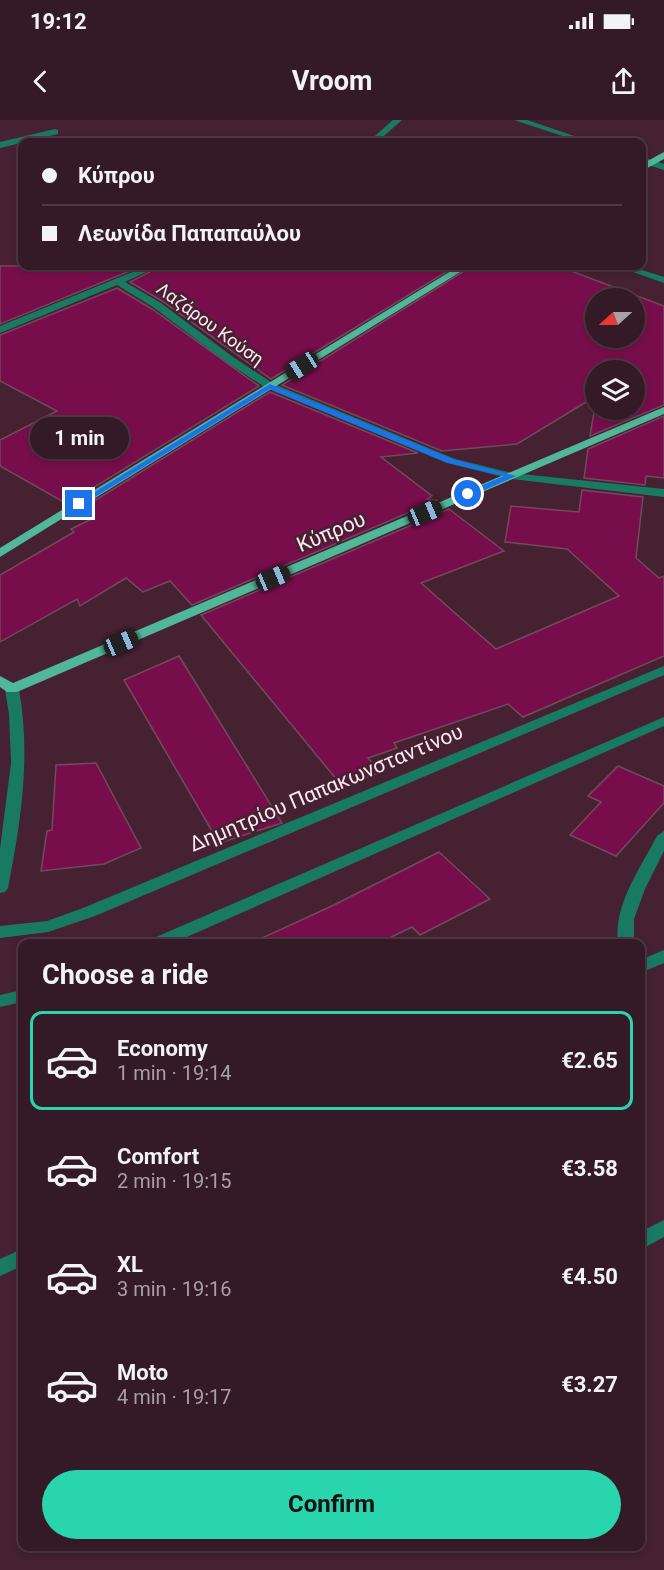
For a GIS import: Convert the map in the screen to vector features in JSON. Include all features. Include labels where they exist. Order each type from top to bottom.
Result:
[{"type":"main road","points":[[646,161],[664,155]]},
{"type":"main road","points":[[0,553],[458,270]]},
{"type":"main road","name":"Κύπρου","points":[[6,685],[512,476],[664,410]]},
{"type":"street","points":[[518,120],[575,138]]},
{"type":"street","points":[[376,138],[392,121]]},
{"type":"street","points":[[30,138],[55,132]]},
{"type":"street","points":[[0,145],[18,141]]},
{"type":"street","points":[[646,161],[664,167]]},
{"type":"street","points":[[0,330],[144,270]]},
{"type":"street","points":[[633,270],[664,280]]},
{"type":"street","name":"Λαζάρου Κούση","points":[[117,281],[157,305],[229,359],[270,386],[451,461],[512,476],[664,494]]},
{"type":"street","name":"Δημητρίου Παπακωνσταντίνου","points":[[0,932],[48,926],[89,912],[664,670]]},
{"type":"street","points":[[0,888],[11,827],[19,757],[19,727],[6,685]]},
{"type":"street","points":[[165,939],[664,721]]},
{"type":"street","points":[[625,939],[627,916],[664,836]]},
{"type":"street","points":[[645,965],[664,956]]},
{"type":"street","points":[[0,1001],[18,997]]},
{"type":"street","points":[[645,1239],[664,1228]]},
{"type":"street","points":[[0,1268],[18,1259]]},
{"type":"building","points":[[0,266],[18,266],[18,270],[132,270],[0,324]]},
{"type":"building","points":[[153,270],[449,270],[271,379],[162,301],[130,282]]},
{"type":"building","points":[[466,270],[569,270],[616,288],[585,288],[585,348],[645,348],[645,299],[664,306],[664,405],[645,413],[645,360],[585,360],[585,403],[517,444],[442,451],[282,385]]},
{"type":"building","points":[[117,288],[152,309],[259,386],[67,504],[0,466],[0,440],[57,411],[0,381],[0,335]]},
{"type":"building","points":[[270,392],[418,453],[381,457],[432,496],[427,499],[438,500],[192,605],[170,581],[143,592],[126,578],[80,606],[77,599],[0,642],[0,575],[74,532],[71,529],[92,519],[78,511]]},
{"type":"building","points":[[664,416],[664,478],[646,476],[645,485],[584,478],[588,449]]},
{"type":"building","points":[[593,420],[628,420],[590,436]]},
{"type":"building","points":[[582,490],[643,497],[636,558],[659,578],[664,576],[664,656],[523,717],[508,704],[394,743],[397,748],[368,758],[381,772],[342,786],[201,615],[449,509],[504,551],[421,583],[496,649],[619,596],[567,549],[505,542],[511,506],[579,512]]},
{"type":"building","points":[[179,656],[282,823],[219,843],[124,680]]},
{"type":"building","points":[[96,763],[141,848],[104,864],[41,871],[47,831],[52,830],[56,765]]},
{"type":"building","points":[[618,766],[664,786],[664,803],[616,856],[570,835],[601,802],[588,796]]},
{"type":"building","points":[[439,852],[490,899],[420,935],[412,927],[387,939],[260,939]]},
{"type":"route","points":[[79,504],[270,386],[451,461],[512,476],[468,494]]}]
